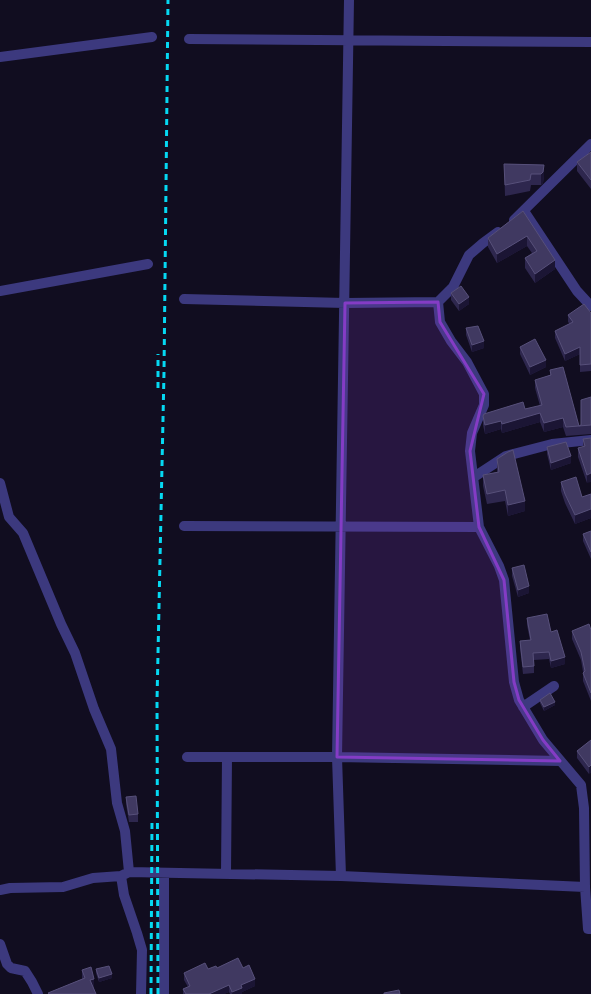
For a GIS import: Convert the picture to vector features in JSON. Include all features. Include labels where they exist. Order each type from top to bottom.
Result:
[{"type":"street","points":[[341,876],[337,757],[349,0]]},
{"type":"street","points":[[0,57],[152,37]]},
{"type":"street","points":[[189,40],[591,42]]},
{"type":"street","points":[[184,299],[345,303],[438,302],[453,287],[469,255],[524,211],[591,144]]},
{"type":"street","points":[[524,211],[577,291],[591,306]]},
{"type":"street","points":[[0,291],[148,264]]},
{"type":"street","points":[[438,302],[440,322],[466,362],[484,394],[484,405],[472,433],[470,451],[479,527],[499,566],[504,580],[514,682],[519,700],[543,740],[581,785],[587,808],[585,887],[588,929],[591,929]]},
{"type":"street","points":[[474,477],[506,456],[552,444],[591,440]]},
{"type":"street","points":[[0,483],[8,517],[23,533],[61,624],[76,653],[94,709],[112,749],[117,803],[125,831],[124,895],[138,933],[142,950],[141,994]]},
{"type":"street","points":[[184,526],[479,527]]},
{"type":"street","points":[[523,707],[554,686]]},
{"type":"street","points":[[226,874],[227,757]]},
{"type":"street","points":[[187,758],[337,757],[560,760]]},
{"type":"street","points":[[164,873],[164,994]]},
{"type":"street","points":[[0,890],[10,888],[63,887],[93,878],[125,874],[164,873],[341,876],[585,887]]},
{"type":"street","points":[[0,944],[7,964],[11,968],[25,971],[38,994]]},
{"type":"highlighted area","points":[[438,302],[440,322],[484,394],[470,451],[479,527],[504,580],[514,682],[519,700],[543,740],[560,761],[337,757],[345,303]]},
{"type":"building","points":[[591,152],[591,180],[577,162]]},
{"type":"building","points":[[504,164],[544,165],[543,172],[541,174],[531,174],[530,180],[505,185]]},
{"type":"building","points":[[523,211],[555,260],[535,274],[525,258],[537,251],[527,236],[497,254],[488,238]]},
{"type":"building","points":[[461,286],[469,297],[459,304],[451,293]]},
{"type":"building","points":[[584,304],[591,313],[591,364],[580,365],[580,347],[565,354],[555,331],[573,322],[568,315]]},
{"type":"building","points":[[478,326],[484,341],[472,345],[466,328]]},
{"type":"building","points":[[535,339],[546,360],[530,367],[520,347]]},
{"type":"building","points":[[563,367],[579,426],[566,427],[563,418],[544,423],[540,413],[502,424],[501,421],[485,425],[484,414],[523,402],[525,409],[542,405],[535,380],[551,375],[550,370]]},
{"type":"building","points":[[591,397],[591,425],[579,426],[581,425],[581,400]]},
{"type":"building","points":[[591,438],[591,473],[587,475],[578,448],[585,446],[583,439]]},
{"type":"building","points":[[566,442],[571,456],[551,463],[547,447]]},
{"type":"building","points":[[513,450],[525,501],[508,505],[505,490],[487,494],[483,475],[499,472],[497,459]]},
{"type":"building","points":[[576,477],[582,497],[591,494],[591,509],[575,515],[561,482]]},
{"type":"building","points":[[591,531],[591,552],[583,534]]},
{"type":"building","points":[[524,565],[529,586],[518,590],[512,568]]},
{"type":"building","points":[[547,614],[551,632],[557,630],[565,657],[551,661],[549,652],[533,653],[534,666],[523,667],[520,641],[531,640],[527,618]]},
{"type":"building","points":[[589,624],[591,630],[591,693],[583,673],[585,671],[581,652],[572,631]]},
{"type":"building","points":[[550,693],[555,702],[544,707],[540,700]]},
{"type":"building","points":[[591,740],[591,765],[589,767],[577,751]]},
{"type":"building","points":[[136,796],[138,814],[129,815],[126,797]]},
{"type":"building","points":[[238,958],[243,968],[249,965],[255,979],[241,985],[242,988],[232,992],[229,985],[209,994],[186,994],[183,989],[190,986],[184,973],[205,963],[208,969],[216,966],[217,968]]},
{"type":"building","points":[[109,966],[112,974],[99,978],[96,969]]},
{"type":"building","points":[[91,967],[94,979],[90,980],[96,994],[48,993],[85,978],[82,970]]},
{"type":"building","points":[[399,990],[400,994],[384,994],[384,993]]},
{"type":"railway","points":[[158,994],[157,701],[164,372],[168,0]]},
{"type":"railway","points":[[158,354],[158,388]]},
{"type":"railway","points":[[151,994],[152,818]]}]
